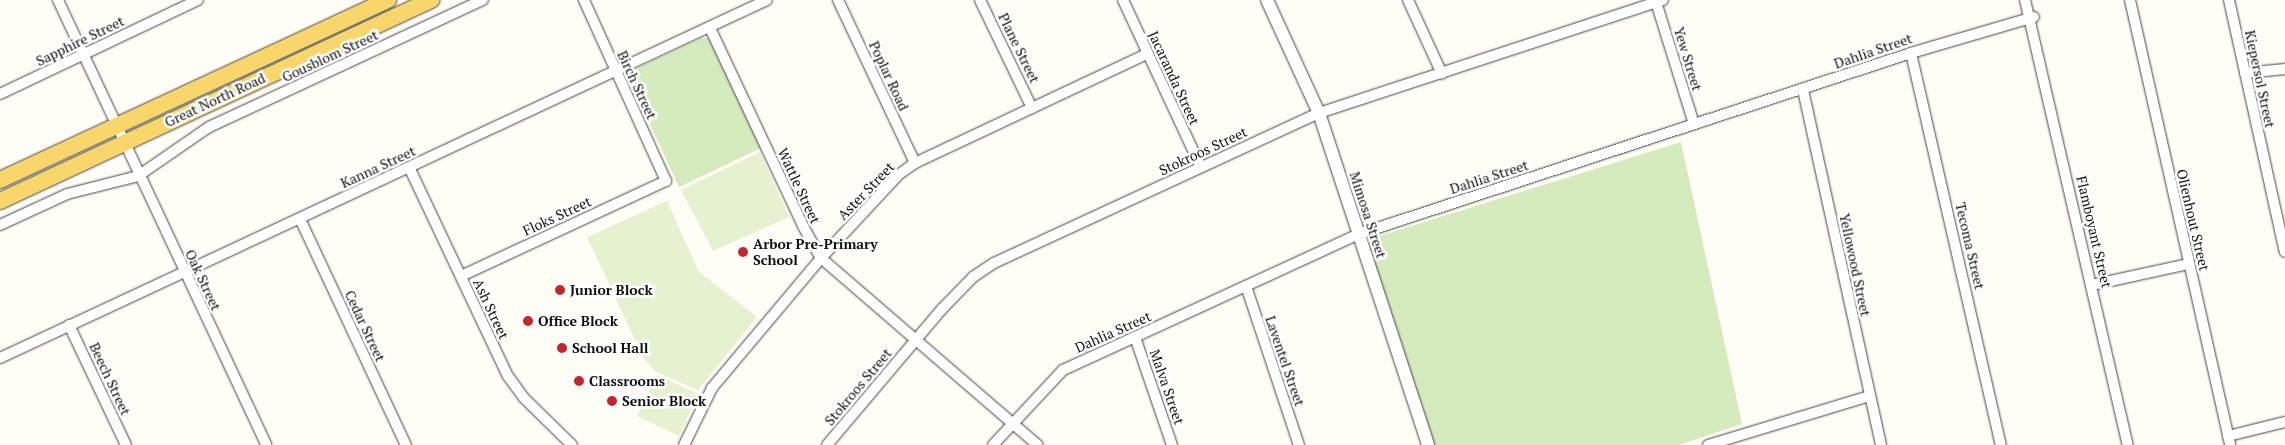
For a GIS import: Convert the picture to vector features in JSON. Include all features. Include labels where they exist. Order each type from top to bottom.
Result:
[{"type":"main road","name":"Great North Road","points":[[0,180],[388,0]]},
{"type":"main road","name":"Great North Road","points":[[0,200],[431,0]]},
{"type":"street","name":"Oak Street","points":[[58,0],[122,142],[266,445]]},
{"type":"street","name":"Sapphire Street","points":[[0,94],[83,54],[179,4],[198,0]]},
{"type":"street","name":"Gousblom Street","points":[[0,225],[67,194],[138,176],[209,127],[482,0]]},
{"type":"street","name":"Birch Street","points":[[584,0],[666,181]]},
{"type":"street","name":"Kanna Street","points":[[0,358],[767,0]]},
{"type":"street","name":"Poplar Road","points":[[838,0],[915,163]]},
{"type":"street","name":"Plane Street","points":[[980,0],[1032,108]]},
{"type":"street","name":"Jacaranda Street","points":[[1123,0],[1201,167]]},
{"type":"street","name":"Mimosa Street","points":[[1266,0],[1319,113],[1428,445]]},
{"type":"street","points":[[1408,0],[1442,74]]},
{"type":"street","name":"Flamboyant Street","points":[[2025,0],[2032,20],[2127,445]]},
{"type":"street","name":"Flamboyant Street","points":[[2031,0],[2032,20]]},
{"type":"street","name":"Olienhout Street","points":[[2130,0],[2229,440]]},
{"type":"street","name":"Kiepersol Street","points":[[2229,0],[2285,252]]},
{"type":"street","name":"Stokroos Street","points":[[827,445],[966,284],[988,267],[1319,113],[1660,1]]},
{"type":"street","name":"Yew Street","points":[[1660,1],[1694,124]]},
{"type":"street","name":"Dahlia Street","points":[[993,445],[1063,370],[1359,234],[1803,90],[1911,53],[2032,20]]},
{"type":"street","name":"Wattle Street","points":[[710,28],[802,226],[821,258],[1038,445]]},
{"type":"street","name":"Tecoma Street","points":[[1911,53],[2001,445]]},
{"type":"street","name":"Aster Street","points":[[684,445],[712,388],[821,258],[889,184],[915,163],[1148,54]]},
{"type":"street","points":[[2245,73],[2285,69]]},
{"type":"street","name":"Yellowood Street","points":[[1803,90],[1881,445]]},
{"type":"street","name":"Ash Street","points":[[409,167],[515,388],[572,445]]},
{"type":"street","name":"Floks Street","points":[[461,276],[666,181]]},
{"type":"street","name":"Cedar Street","points":[[300,218],[406,445]]},
{"type":"street","points":[[2092,285],[2188,264]]},
{"type":"street","name":"Laventel Street","points":[[1246,286],[1299,445]]},
{"type":"street","name":"Beech Street","points":[[70,325],[126,445]]},
{"type":"street","name":"Malva Street","points":[[1135,337],[1172,445]]},
{"type":"street","points":[[1708,445],[1869,396]]},
{"type":"street","points":[[2229,440],[2285,422]]},
{"type":"green space","points":[[701,38],[710,38],[761,148],[679,187],[630,81],[633,70]]},
{"type":"green space","points":[[1681,142],[1742,424],[1679,445],[1433,445],[1368,247],[1370,239]]},
{"type":"green space","points":[[760,152],[789,217],[713,251],[681,190]]},
{"type":"green space","points":[[667,201],[699,272],[757,317],[698,390],[656,372],[644,359],[587,237]]},
{"type":"green space","points":[[657,375],[698,394],[679,436],[637,416]]},
{"type":"place","name":"Arbor Pre-Primary School","points":[[743,252]]},
{"type":"place","name":"Junior Block","points":[[560,290]]},
{"type":"place","name":"Office Block","points":[[528,321]]},
{"type":"place","name":"School Hall","points":[[562,348]]},
{"type":"place","name":"Classrooms","points":[[579,381]]},
{"type":"place","name":"Senior Block","points":[[612,401]]}]
